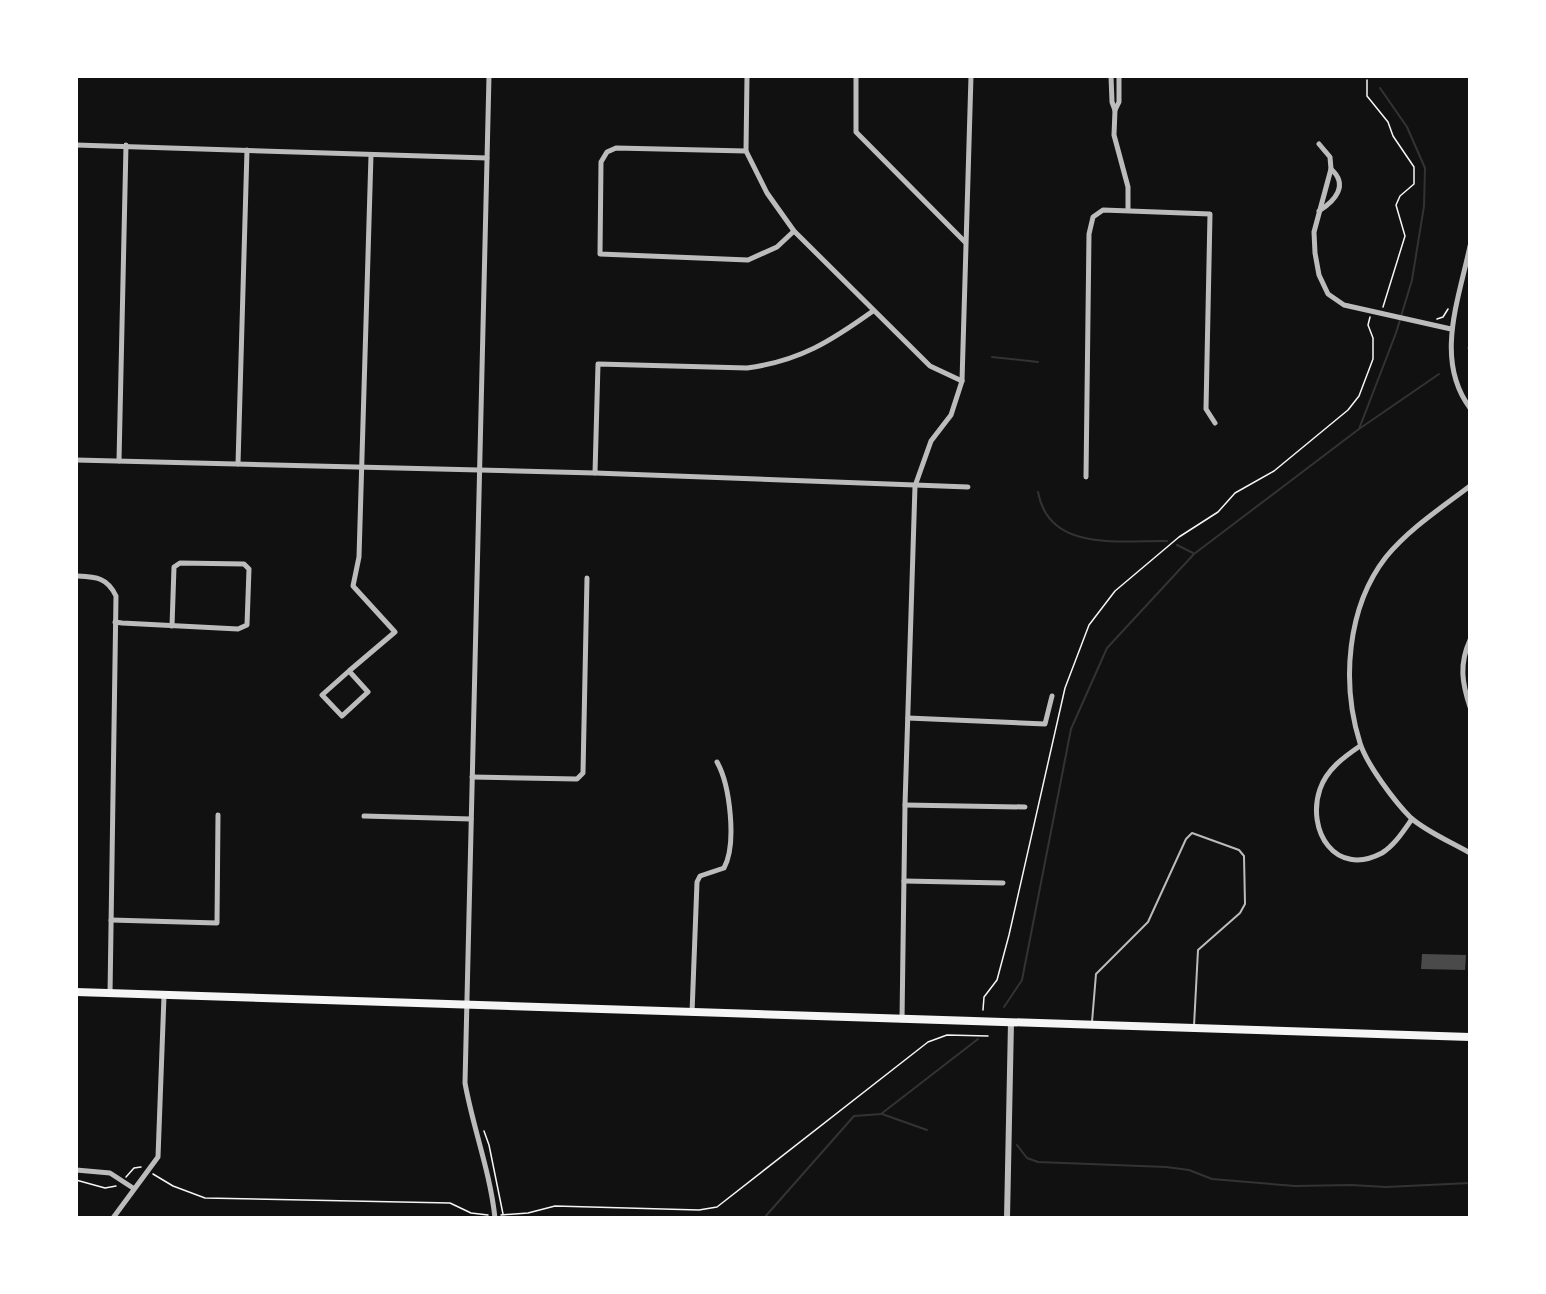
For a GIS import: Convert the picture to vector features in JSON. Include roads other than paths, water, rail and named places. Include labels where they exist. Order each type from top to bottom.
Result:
[{"type":"main road","points":[[76,992],[1470,1037]]},
{"type":"street","points":[[489,76],[465,1006],[465,1083],[471,1117],[482,1149],[495,1217]]},
{"type":"street","points":[[747,76],[746,151],[767,193],[794,231],[930,366],[962,381]]},
{"type":"street","points":[[856,76],[856,132],[965,242]]},
{"type":"street","points":[[902,1020],[905,805],[915,486],[931,441],[951,415],[962,381],[971,76]]},
{"type":"street","points":[[1111,76],[1112,102],[1115,110],[1114,135],[1128,187],[1128,210]]},
{"type":"street","points":[[1115,110],[1119,102],[1119,76]]},
{"type":"street","points":[[1319,144],[1330,157],[1331,169],[1314,232],[1315,253],[1319,275],[1328,294],[1344,305],[1383,311],[1419,323],[1450,329]]},
{"type":"street","points":[[76,145],[487,158]]},
{"type":"street","points":[[119,461],[126,145]]},
{"type":"street","points":[[746,151],[616,148],[608,152],[601,162],[600,254],[748,260],[777,247],[794,231]]},
{"type":"street","points":[[238,464],[247,150]]},
{"type":"street","points":[[349,671],[368,692],[342,716],[322,695],[349,671],[395,632],[352,586],[359,557],[371,154]]},
{"type":"street","points":[[1319,212],[1336,198],[1340,189],[1337,174],[1331,169]]},
{"type":"street","points":[[1086,477],[1089,234],[1093,217],[1103,210],[1210,214],[1206,409],[1215,423]]},
{"type":"street","points":[[1470,246],[1450,329],[1452,375],[1459,393],[1470,408]]},
{"type":"street","points":[[596,473],[598,364],[747,368],[771,365],[796,358],[832,340],[873,311]]},
{"type":"street","points":[[76,460],[596,473],[968,487]]},
{"type":"street","points":[[1470,486],[1404,537],[1386,558],[1362,602],[1353,630],[1350,659],[1350,689],[1360,746],[1387,789],[1412,819],[1470,854]]},
{"type":"street","points":[[115,622],[172,626],[238,629],[247,625],[249,568],[244,564],[180,563],[174,567],[172,626]]},
{"type":"street","points":[[76,576],[100,577],[110,583],[116,596],[110,994]]},
{"type":"street","points":[[472,777],[577,779],[583,773],[586,578]]},
{"type":"street","points":[[1470,640],[1462,667],[1462,683],[1470,707]]},
{"type":"street","points":[[908,718],[1045,724],[1052,696]]},
{"type":"street","points":[[1360,746],[1329,771],[1320,788],[1317,820],[1319,835],[1327,846],[1340,856],[1355,859],[1370,857],[1382,852],[1393,843],[1412,819]]},
{"type":"street","points":[[692,1013],[697,882],[700,876],[724,868],[729,850],[728,788],[717,762]]},
{"type":"street","points":[[905,805],[1026,807]]},
{"type":"street","points":[[111,920],[217,923],[218,815]]},
{"type":"street","points":[[364,816],[471,819]]},
{"type":"street","points":[[904,881],[1003,883]]},
{"type":"street","points":[[113,1218],[158,1157],[164,996]]},
{"type":"street","points":[[1007,1218],[1011,1022]]},
{"type":"street","points":[[76,1170],[110,1173],[133,1188]]},
{"type":"lane","points":[[1092,1025],[1096,974],[1148,922],[1186,838],[1192,833],[1239,850],[1244,856],[1246,874],[1245,904],[1240,913],[1198,950],[1194,1029]]},
{"type":"waterway","points":[[1359,429],[1396,333],[1412,280],[1424,206],[1425,168],[1407,127],[1380,88]]},
{"type":"waterway","points":[[992,357],[1038,362]]},
{"type":"waterway","points":[[1004,1007],[1022,980],[1071,729],[1107,648],[1194,554],[1359,429],[1439,374]]},
{"type":"waterway","points":[[1038,492],[1045,512],[1056,525],[1072,534],[1109,541],[1167,541]]},
{"type":"waterway","points":[[1177,545],[1193,553]]},
{"type":"waterway","points":[[764,1218],[854,1116],[881,1114],[978,1039]]},
{"type":"waterway","points":[[882,1114],[927,1130]]},
{"type":"waterway","points":[[1017,1145],[1027,1158],[1038,1162],[1166,1167],[1189,1170],[1212,1179],[1295,1186],[1386,1187],[1470,1183]]}]
